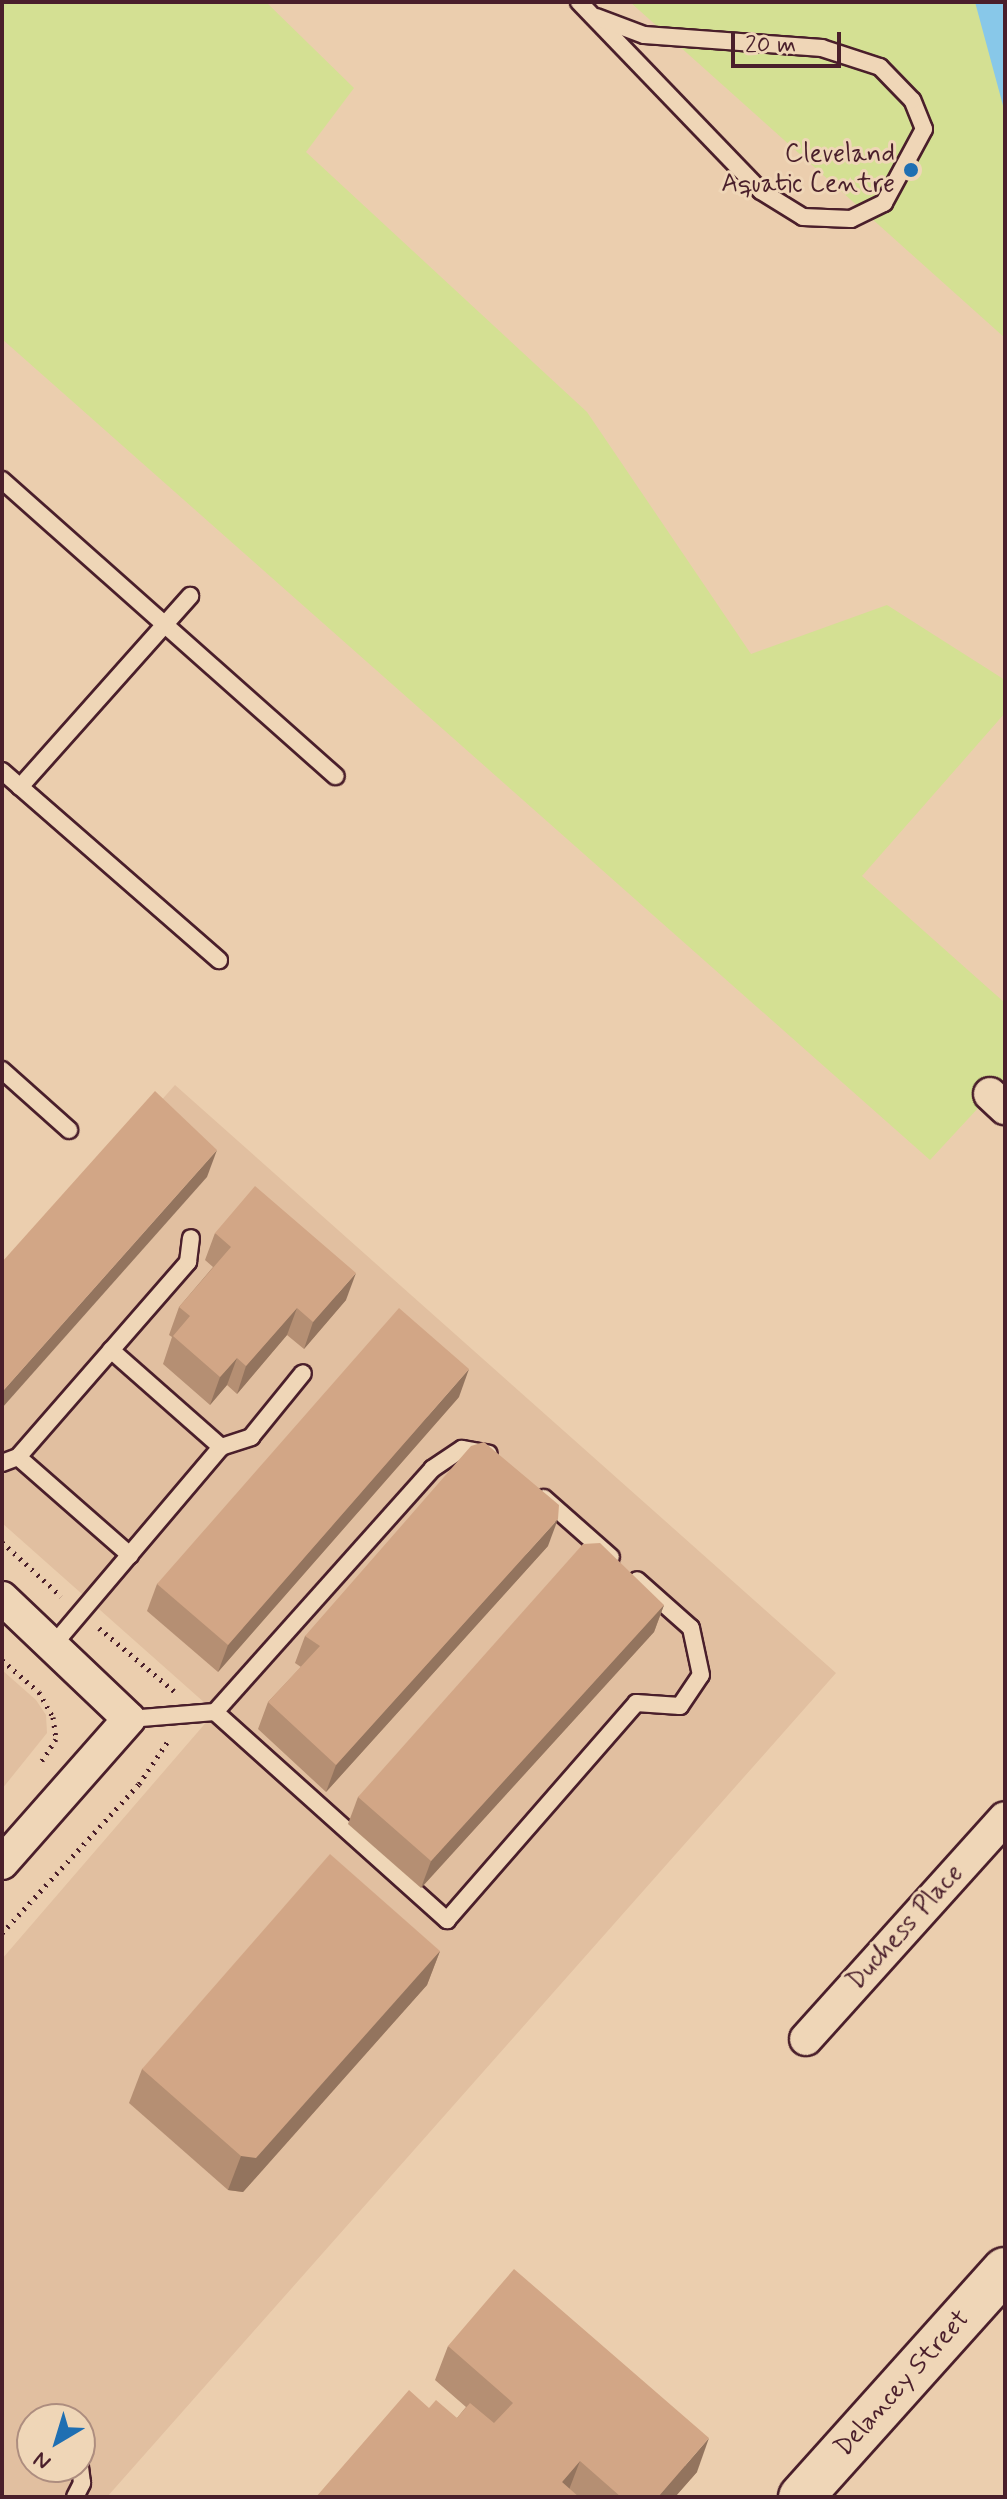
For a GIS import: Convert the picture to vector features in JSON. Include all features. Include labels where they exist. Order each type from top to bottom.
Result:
[{"type":"main road","name":"Delancey Street","points":[[801,2497],[1005,2270]]},
{"type":"street","points":[[2,1598],[54,1644],[129,1719],[2,1863]]},
{"type":"street","name":"Duchess Place","points":[[806,2039],[1005,1818]]},
{"type":"lane","points":[[579,2],[761,191],[803,217],[851,219],[884,203],[924,129],[912,100],[880,67],[822,48],[644,35],[596,17]]},
{"type":"lane","points":[[2,480],[335,776]]},
{"type":"lane","points":[[20,787],[190,596]]},
{"type":"lane","points":[[3,773],[219,960]]},
{"type":"lane","points":[[2,1070],[69,1130]]},
{"type":"lane","points":[[130,1555],[10,1460],[188,1262],[191,1238]]},
{"type":"lane","points":[[111,1350],[221,1447]]},
{"type":"lane","points":[[54,1644],[221,1447],[251,1437],[303,1373]]},
{"type":"lane","points":[[129,1719],[215,1712],[432,1469],[462,1449],[496,1456],[508,1466]]},
{"type":"lane","points":[[215,1712],[447,1920],[636,1703],[680,1706],[701,1675],[691,1628],[530,1486]]},
{"type":"path","points":[[2,1660],[39,1692],[53,1717],[56,1739],[29,1776]]},
{"type":"shaded area","points":[[175,1085],[836,1673],[107,2497],[2,2497],[2,1959],[215,1712],[2,1523],[2,1278]]},
{"type":"shaded area","points":[[2,1670],[36,1700],[46,1715],[47,1733],[2,1789]]},
{"type":"green space","points":[[2,2],[266,2],[354,88],[306,152],[587,412],[751,654],[887,605],[1005,680],[1005,713],[862,876],[1005,1003],[1005,1079],[930,1160],[2,339]]},
{"type":"green space","name":"Cleveland Aquatic Centre","points":[[630,2],[1005,2],[1005,338]]},
{"type":"water","points":[[975,2],[1005,2],[1005,113]]},
{"type":"building","points":[[155,1091],[217,1150],[2,1392],[2,1262]]},
{"type":"building","points":[[255,1186],[356,1273],[313,1322],[297,1308],[246,1366],[237,1358],[220,1377],[173,1336],[190,1316],[179,1307],[231,1247],[215,1233]]},
{"type":"building","points":[[399,1308],[469,1369],[228,1645],[157,1584]]},
{"type":"building","points":[[484,1442],[559,1505],[558,1519],[336,1765],[268,1702],[320,1646],[305,1636],[471,1446]]},
{"type":"building","points":[[600,1543],[664,1605],[431,1861],[358,1797],[583,1544]]},
{"type":"building","points":[[330,1854],[440,1951],[256,2158],[241,2156],[142,2069]]},
{"type":"building","points":[[514,2269],[709,2438],[658,2497],[621,2497],[580,2461],[562,2482],[579,2497],[316,2497],[409,2390],[429,2408],[436,2400],[457,2418],[470,2403],[494,2423],[513,2403],[448,2346]]},
{"type":"place","name":"Cleveland Aquatic Centre","points":[[911,170]]}]
